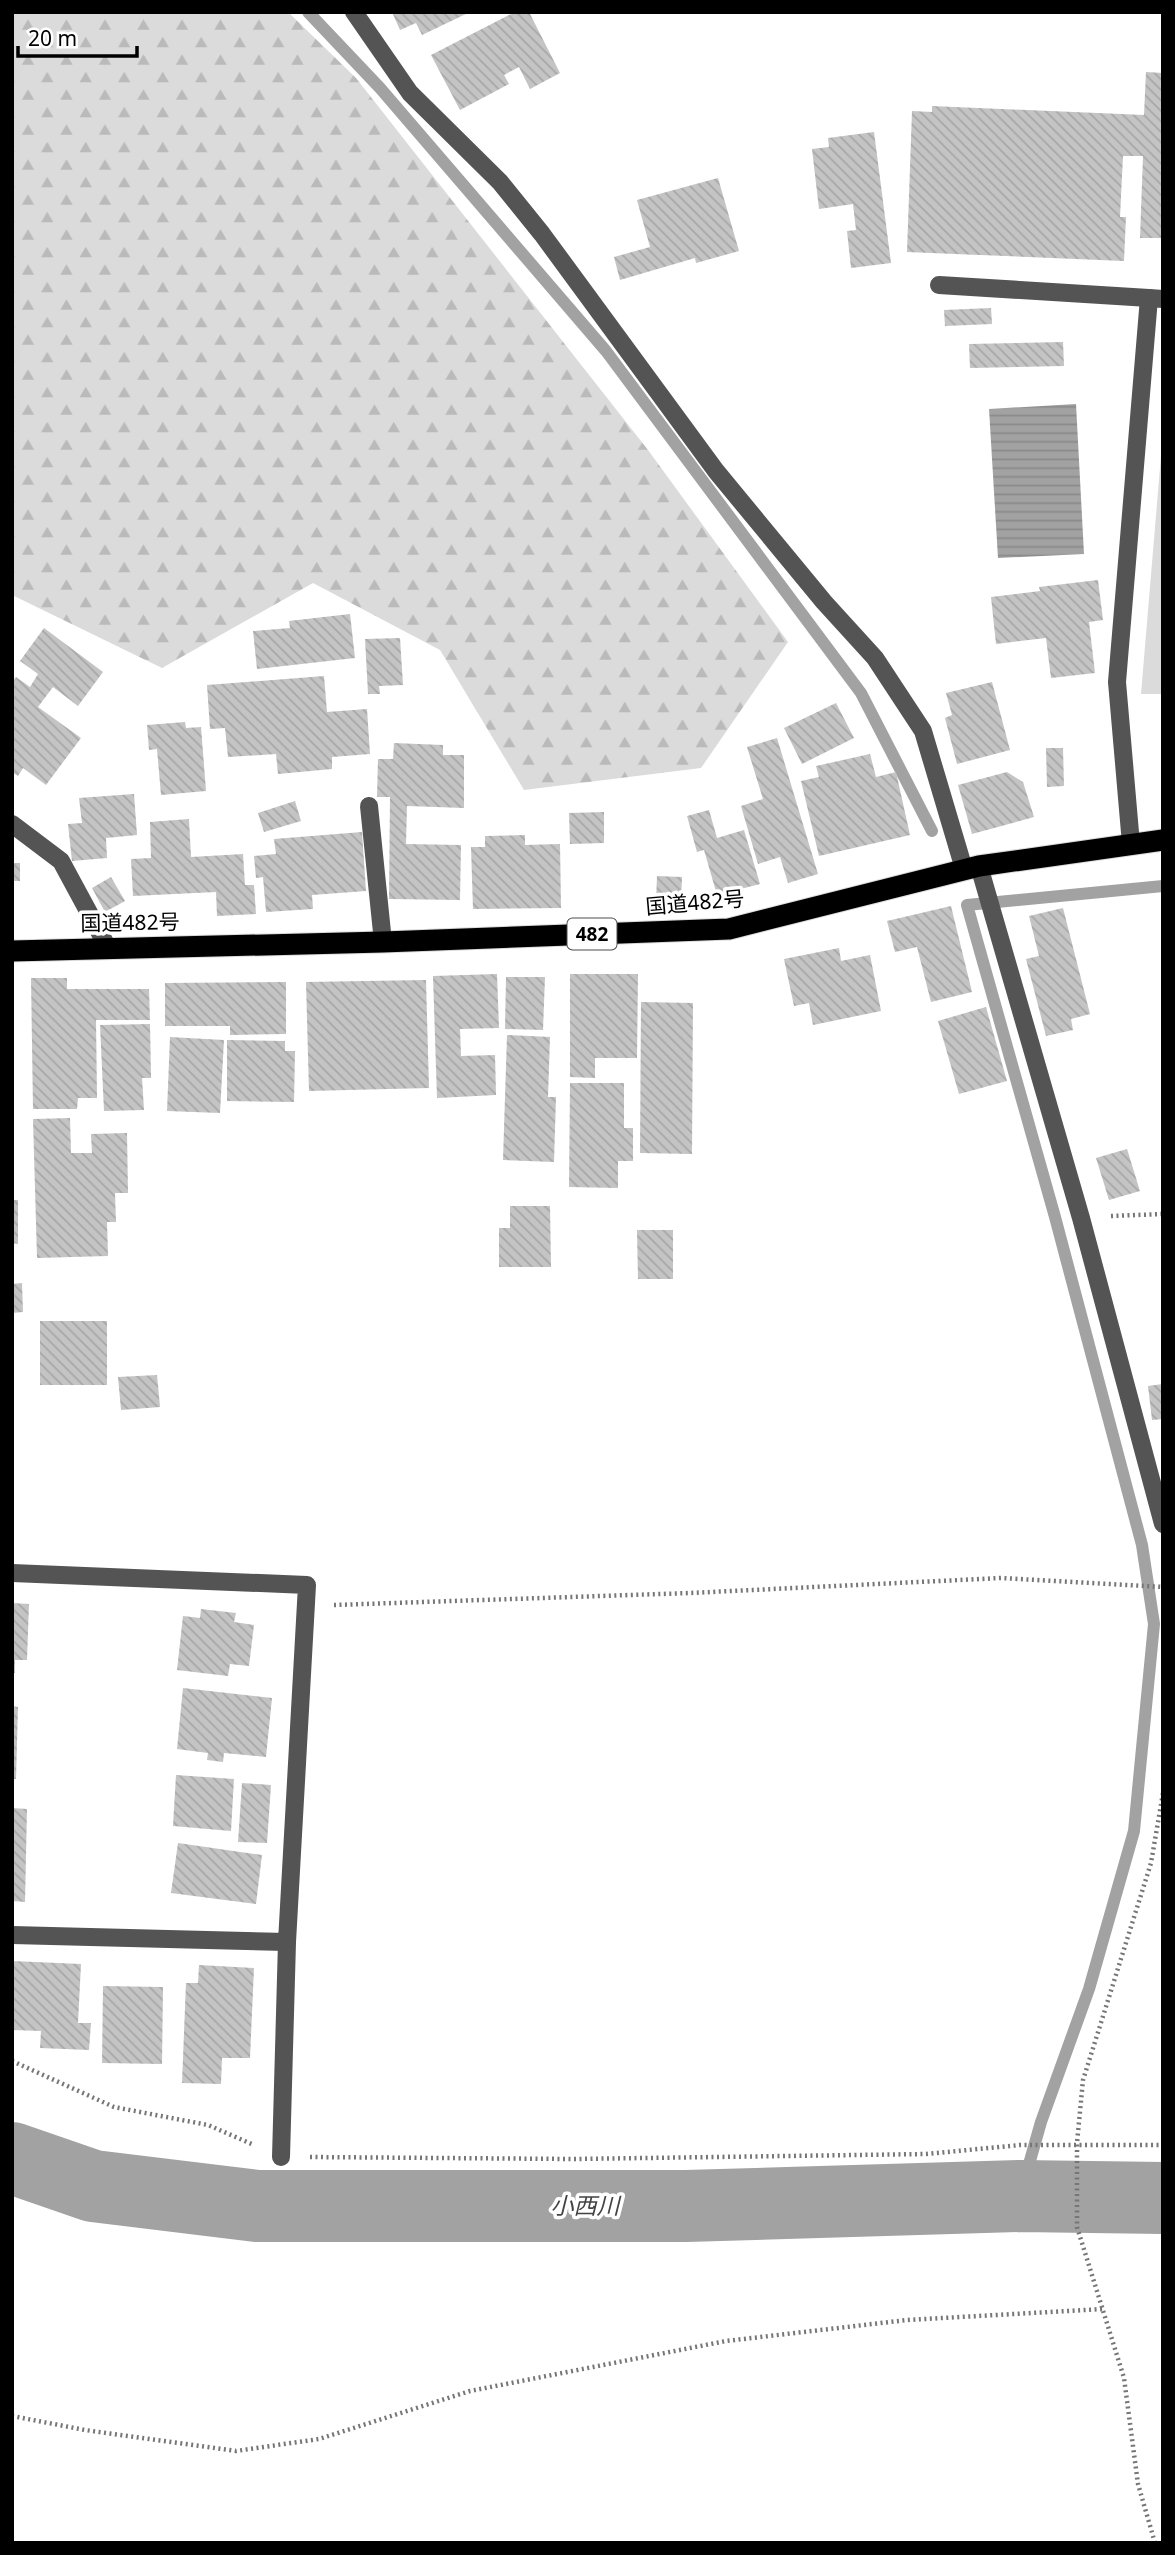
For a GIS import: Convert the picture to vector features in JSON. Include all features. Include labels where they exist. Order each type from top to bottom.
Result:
[{"type":"highway","name":"国道482号","points":[[12,951],[383,942],[729,929],[971,868],[1163,840]]},
{"type":"street","points":[[354,12],[410,93],[500,182],[542,234],[716,471],[824,602],[875,658],[923,731],[971,868],[1081,1217],[1163,1524]]},
{"type":"street","points":[[939,285],[1156,298],[1117,682],[1131,844]]},
{"type":"street","points":[[369,806],[383,942]]},
{"type":"street","points":[[12,824],[61,861],[108,948]]},
{"type":"street","points":[[12,1573],[307,1585],[287,1942],[281,2157]]},
{"type":"street","points":[[12,1935],[287,1942]]},
{"type":"path","points":[[1081,1217],[1163,1214]]},
{"type":"path","points":[[306,1606],[690,1593],[1001,1578],[1163,1587]]},
{"type":"path","points":[[1155,2543],[1138,2484],[1124,2378],[1077,2227],[1077,2143],[1083,2080],[1151,1864],[1163,1793]]},
{"type":"path","points":[[12,2060],[114,2107],[208,2125],[281,2157],[574,2159],[913,2155],[1020,2145],[1163,2145]]},
{"type":"path","points":[[12,2416],[85,2430],[236,2451],[319,2439],[470,2391],[726,2342],[907,2320],[1103,2309]]},
{"type":"green space","points":[[12,12],[288,12],[356,78],[648,450],[788,642],[701,768],[524,790],[440,650],[313,583],[162,668],[12,595]]},
{"type":"green space","points":[[1163,432],[1163,694],[1141,694]]},
{"type":"shaded area","points":[[1076,404],[1084,554],[998,558],[989,409]]},
{"type":"building","points":[[392,12],[470,12],[422,35],[416,23],[400,30]]},
{"type":"building","points":[[515,12],[529,12],[560,73],[530,89],[519,67],[504,75],[509,84],[460,110],[431,55]]},
{"type":"building","points":[[1146,72],[1163,73],[1163,238],[1140,238],[1143,156],[1123,156],[1120,217],[1126,217],[1124,261],[907,252],[912,111],[932,112],[932,106],[1144,115]]},
{"type":"building","points":[[874,132],[891,263],[851,268],[847,231],[856,230],[853,204],[819,209],[812,149],[829,147],[828,138]]},
{"type":"building","points":[[718,178],[739,251],[696,263],[695,258],[620,280],[614,257],[650,247],[637,200]]},
{"type":"building","points":[[991,308],[992,324],[945,326],[944,310]]},
{"type":"building","points":[[1063,342],[1064,366],[970,368],[969,344]]},
{"type":"building","points":[[1098,580],[1103,620],[1089,622],[1095,673],[1051,678],[1046,638],[996,644],[991,597],[1040,591],[1039,587]]},
{"type":"building","points":[[350,614],[355,658],[257,669],[253,631],[290,628],[289,621]]},
{"type":"building","points":[[44,628],[103,672],[78,706],[53,687],[38,707],[81,738],[46,785],[23,768],[18,776],[12,772],[12,682],[16,677],[30,687],[38,674],[20,661]]},
{"type":"building","points":[[400,638],[403,685],[379,686],[380,694],[368,694],[365,639]]},
{"type":"building","points":[[324,676],[327,712],[367,709],[370,754],[332,757],[332,769],[278,774],[276,754],[228,757],[225,728],[210,729],[207,685]]},
{"type":"building","points":[[992,682],[1010,750],[957,764],[945,718],[952,715],[946,693]]},
{"type":"building","points":[[836,703],[854,738],[802,764],[784,728]]},
{"type":"building","points":[[185,722],[186,728],[201,727],[206,791],[161,795],[157,749],[149,750],[147,725]]},
{"type":"building","points":[[777,738],[818,874],[788,883],[780,857],[758,864],[741,806],[763,799],[747,747]]},
{"type":"building","points":[[394,743],[443,745],[443,755],[464,755],[464,808],[407,806],[406,844],[461,845],[460,900],[389,899],[390,797],[377,797],[378,759],[393,759]]},
{"type":"building","points":[[1046,748],[1063,748],[1064,786],[1047,787]]},
{"type":"building","points":[[870,754],[876,777],[896,772],[910,835],[819,856],[801,781],[819,777],[816,766]]},
{"type":"building","points":[[1007,772],[1023,782],[1034,817],[972,834],[958,785]]},
{"type":"building","points":[[134,794],[137,835],[106,838],[107,858],[72,861],[68,824],[82,823],[79,798]]},
{"type":"building","points":[[295,801],[301,821],[264,832],[258,813]]},
{"type":"building","points":[[709,810],[717,838],[744,830],[760,884],[717,895],[704,850],[697,852],[687,816]]},
{"type":"building","points":[[604,812],[604,843],[570,844],[569,813]]},
{"type":"building","points":[[189,819],[191,857],[243,854],[245,885],[254,885],[256,914],[217,916],[216,892],[133,896],[131,859],[151,858],[150,822]]},
{"type":"building","points":[[362,832],[366,891],[312,895],[313,909],[266,912],[263,877],[256,878],[254,856],[276,854],[274,839]]},
{"type":"building","points":[[525,835],[525,845],[560,844],[561,908],[473,909],[471,847],[485,847],[485,836]]},
{"type":"building","points":[[12,863],[20,863],[20,881],[12,881]]},
{"type":"building","points":[[657,876],[682,877],[681,902],[656,902]]},
{"type":"building","points":[[111,877],[125,901],[105,912],[92,888]]},
{"type":"building","points":[[951,906],[972,992],[931,1002],[917,947],[895,952],[887,921]]},
{"type":"building","points":[[1063,908],[1090,1014],[1071,1019],[1073,1030],[1046,1036],[1026,959],[1039,956],[1029,916]]},
{"type":"building","points":[[839,948],[841,961],[870,955],[881,1011],[813,1025],[809,1003],[794,1006],[784,959]]},
{"type":"building","points":[[497,974],[499,1028],[460,1029],[461,1056],[495,1055],[496,1095],[437,1098],[433,976]]},
{"type":"building","points":[[570,974],[638,974],[637,1058],[595,1058],[595,1078],[570,1077]]},
{"type":"building","points":[[506,977],[545,977],[543,1030],[505,1029]]},
{"type":"building","points":[[31,978],[67,978],[67,989],[149,989],[150,1020],[96,1020],[97,1098],[78,1098],[77,1109],[33,1109]]},
{"type":"building","points":[[426,980],[429,1088],[309,1091],[306,982]]},
{"type":"building","points":[[286,982],[286,1034],[230,1035],[230,1026],[165,1026],[165,983]]},
{"type":"building","points":[[641,1002],[693,1003],[692,1154],[640,1153]]},
{"type":"building","points":[[986,1007],[1007,1081],[959,1094],[938,1021]]},
{"type":"building","points":[[150,1024],[151,1078],[142,1078],[144,1110],[104,1111],[100,1025]]},
{"type":"building","points":[[507,1035],[550,1037],[548,1097],[556,1097],[554,1162],[503,1160]]},
{"type":"building","points":[[170,1037],[224,1040],[220,1113],[167,1111]]},
{"type":"building","points":[[227,1040],[285,1041],[285,1051],[295,1051],[294,1102],[227,1101]]},
{"type":"building","points":[[570,1083],[624,1083],[624,1128],[633,1128],[633,1161],[618,1161],[618,1188],[569,1187]]},
{"type":"building","points":[[70,1118],[71,1153],[92,1153],[91,1134],[127,1133],[128,1193],[115,1193],[116,1222],[107,1222],[108,1256],[37,1258],[33,1119]]},
{"type":"building","points":[[1127,1149],[1140,1191],[1109,1200],[1096,1158]]},
{"type":"building","points":[[12,1200],[18,1200],[18,1244],[12,1243]]},
{"type":"building","points":[[510,1206],[550,1206],[551,1267],[499,1267],[499,1228],[510,1228]]},
{"type":"building","points":[[637,1230],[673,1230],[673,1279],[638,1279]]},
{"type":"building","points":[[22,1283],[23,1312],[12,1313],[12,1284]]},
{"type":"building","points":[[40,1321],[107,1321],[107,1385],[40,1385]]},
{"type":"building","points":[[157,1375],[160,1407],[121,1410],[118,1377]]},
{"type":"building","points":[[1163,1384],[1163,1419],[1152,1420],[1148,1386]]},
{"type":"building","points":[[12,1603],[29,1604],[27,1660],[15,1660],[15,1673],[12,1673]]},
{"type":"building","points":[[201,1609],[236,1613],[234,1622],[254,1625],[249,1666],[230,1664],[228,1676],[177,1670],[183,1616],[200,1618]]},
{"type":"building","points":[[183,1688],[272,1698],[266,1757],[224,1753],[223,1762],[207,1760],[208,1753],[177,1749]]},
{"type":"building","points":[[12,1706],[18,1707],[16,1779],[12,1779]]},
{"type":"building","points":[[176,1775],[234,1779],[231,1831],[173,1826]]},
{"type":"building","points":[[242,1783],[271,1785],[267,1843],[238,1842]]},
{"type":"building","points":[[12,1808],[27,1809],[25,1902],[12,1901]]},
{"type":"building","points":[[178,1843],[262,1855],[256,1904],[171,1893]]},
{"type":"building","points":[[12,1961],[81,1964],[78,2023],[91,2023],[89,2050],[40,2048],[41,2031],[12,2030]]},
{"type":"building","points":[[199,1965],[254,1968],[250,2058],[222,2058],[221,2084],[182,2083],[186,1983],[198,1983]]},
{"type":"building","points":[[103,1986],[163,1987],[162,2064],[102,2063]]},
{"type":"waterway","points":[[308,12],[380,88],[606,351],[861,693],[932,831]]},
{"type":"waterway","points":[[1020,2196],[1041,2122],[1089,1989],[1134,1831],[1154,1624],[1142,1545],[1055,1217],[967,905],[1163,886]]},
{"type":"waterway","name":"小西川","points":[[12,2158],[93,2186],[257,2206],[686,2206],[1020,2196],[1163,2198]]}]
